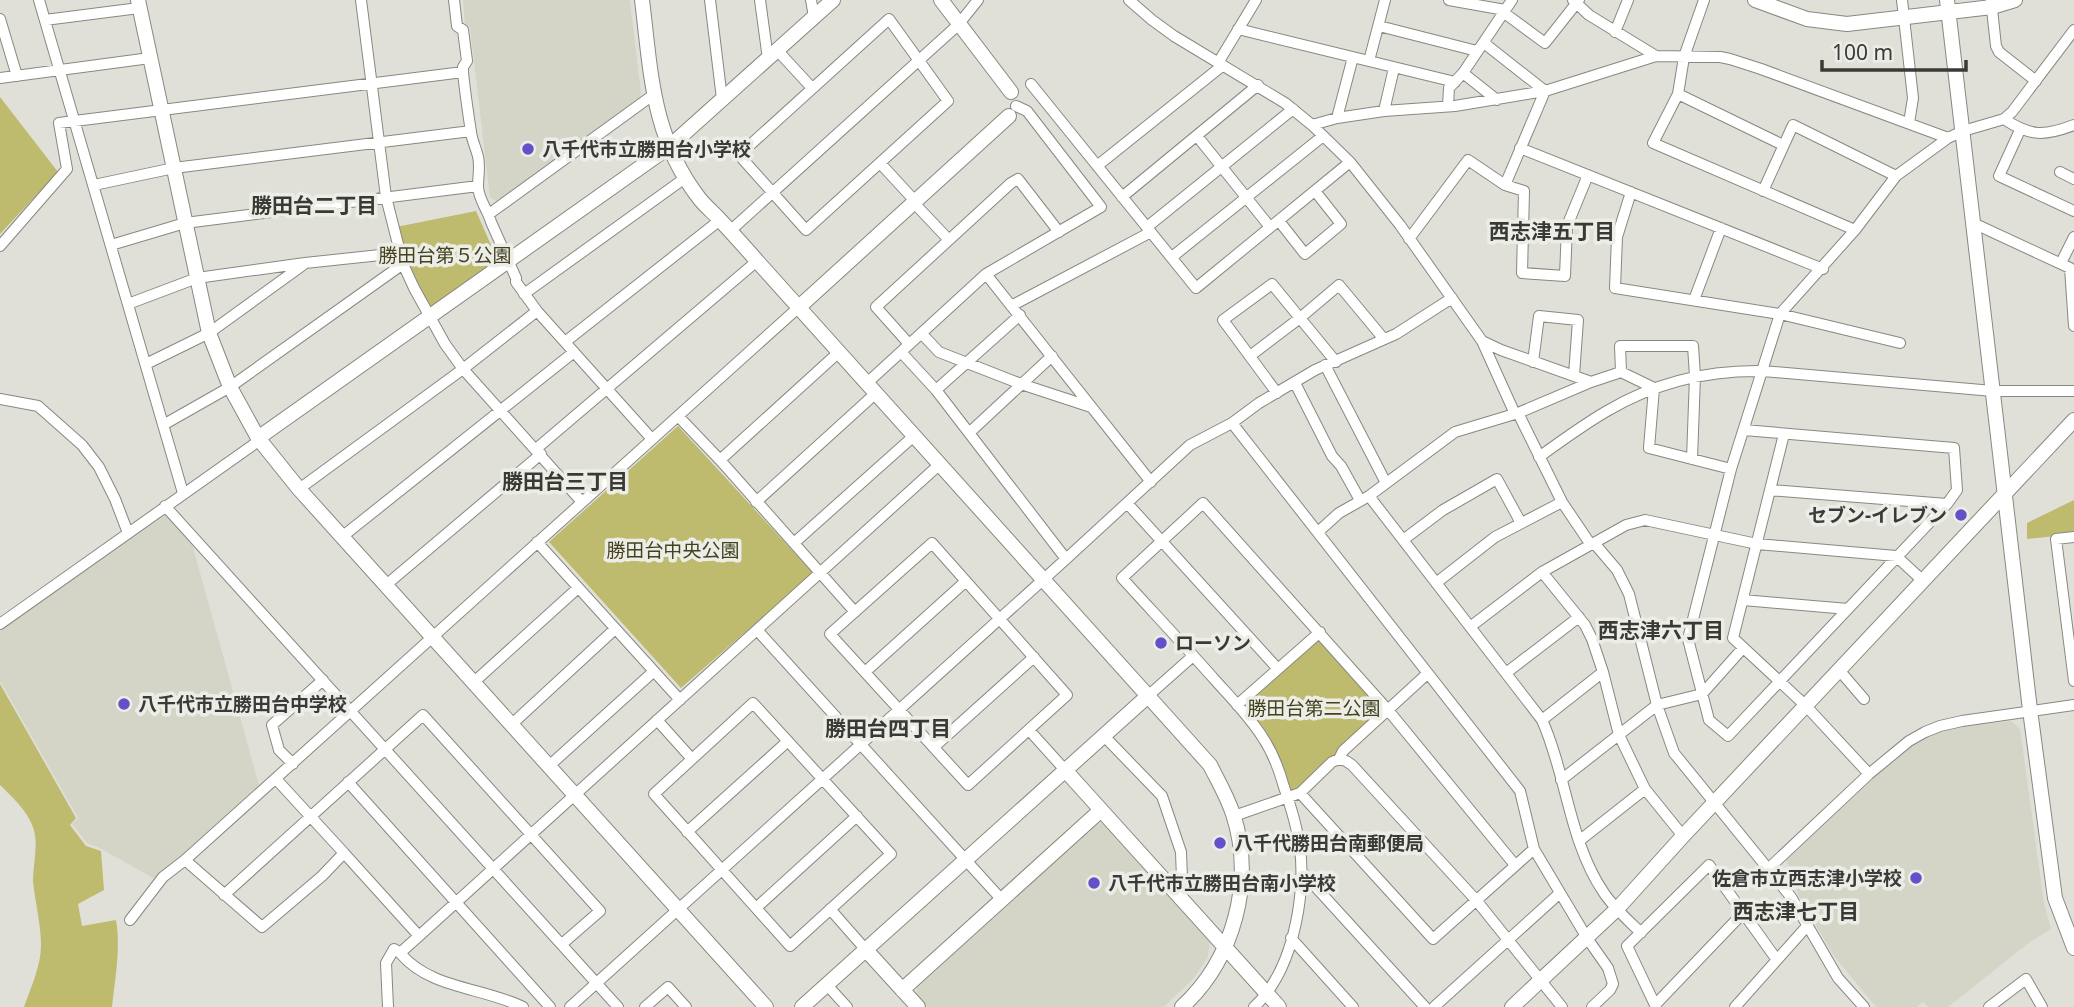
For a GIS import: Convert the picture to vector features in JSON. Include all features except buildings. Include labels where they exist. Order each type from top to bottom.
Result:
[{"type":"street","points":[[39,0],[183,493]]},
{"type":"street","points":[[361,0],[386,197],[403,264],[429,317],[463,369],[582,502]]},
{"type":"street","points":[[454,0],[457,26],[463,30],[467,61],[463,72],[471,131],[477,153],[480,179],[478,186],[484,207],[516,282],[537,311],[651,438]]},
{"type":"street","points":[[642,0],[653,96],[662,128],[685,178],[700,200],[915,435],[1210,765],[1234,816],[1241,846],[1242,882],[1235,918],[1225,948],[1209,976],[1182,1007]]},
{"type":"street","points":[[710,0],[722,99]]},
{"type":"street","points":[[760,0],[772,54],[812,88]]},
{"type":"street","points":[[811,0],[814,17]]},
{"type":"street","points":[[0,624],[669,147],[833,0]]},
{"type":"street","points":[[756,502],[871,388],[905,348],[986,274],[1101,207],[1027,111],[1012,105],[941,0]]},
{"type":"street","points":[[565,342],[772,193],[958,25],[978,0]]},
{"type":"street","points":[[1129,0],[1174,36],[1258,85],[1293,109],[1350,162],[1400,225],[1482,341],[1562,502],[1593,544],[1617,570],[1629,594],[1657,705],[1674,753],[1791,897],[1838,978],[1864,1007]]},
{"type":"street","points":[[1097,166],[1220,65],[1256,0]]},
{"type":"street","points":[[1369,61],[1385,0]]},
{"type":"street","points":[[1449,0],[1504,11],[1545,43],[1576,1],[1615,32],[1657,56]]},
{"type":"street","points":[[1448,106],[1449,88],[1459,78],[1512,0]]},
{"type":"street","points":[[1615,32],[1628,0]]},
{"type":"street","points":[[1704,0],[1684,57],[1678,94],[1653,143],[1855,230]]},
{"type":"street","points":[[1755,0],[1807,19],[1847,24],[1904,19],[1948,6],[2015,0]]},
{"type":"street","points":[[1902,0],[1913,98],[1909,123]]},
{"type":"street","points":[[1991,3],[1998,52],[2036,81]]},
{"type":"street","points":[[45,20],[139,4],[209,333],[230,387],[259,439],[299,489],[766,1007]]},
{"type":"street","points":[[1948,6],[2054,898],[2074,948]]},
{"type":"street","points":[[0,19],[17,76]]},
{"type":"street","points":[[890,19],[919,60],[948,101],[806,230],[739,155],[890,19]]},
{"type":"street","points":[[1379,26],[1481,47],[1545,91]]},
{"type":"street","points":[[1238,29],[1394,68],[1459,78],[1497,100]]},
{"type":"street","points":[[1744,430],[1954,448],[1957,490],[1947,504],[1728,736],[1709,720],[1688,639],[1731,469],[1780,314],[1823,269],[1896,176],[1948,138],[2004,120],[2074,30]]},
{"type":"street","points":[[1312,125],[1384,110],[1448,106],[1545,91],[1657,56],[1730,59],[1948,138]]},
{"type":"street","points":[[1337,118],[1353,57]]},
{"type":"street","points":[[0,79],[150,58]]},
{"type":"street","points":[[1384,110],[1394,68]]},
{"type":"street","points":[[0,246],[67,169],[59,123],[463,72]]},
{"type":"street","points":[[1031,84],[1196,288],[1350,162]]},
{"type":"street","points":[[1122,197],[1258,85]]},
{"type":"street","points":[[1505,186],[1545,91]]},
{"type":"street","points":[[1678,94],[1783,145]]},
{"type":"street","points":[[489,214],[653,96]]},
{"type":"street","points":[[130,920],[163,877],[293,764],[799,307],[914,202],[1012,105]]},
{"type":"street","points":[[1011,306],[1149,230],[1293,109]]},
{"type":"street","points":[[2004,120],[2020,130],[2036,134],[2055,132],[2074,125]]},
{"type":"street","points":[[1763,191],[1793,125],[1896,176]]},
{"type":"street","points":[[2020,130],[1999,176],[2074,211]]},
{"type":"street","points":[[93,186],[174,167],[471,131]]},
{"type":"street","points":[[1197,136],[1246,197],[1305,254],[1341,224],[1315,191]]},
{"type":"street","points":[[1172,257],[1323,136]]},
{"type":"street","points":[[1520,148],[1823,269]]},
{"type":"street","points":[[1409,239],[1468,160],[1505,186],[1524,191],[1522,273],[1565,276],[1567,226],[1588,175]]},
{"type":"street","points":[[880,163],[949,240]]},
{"type":"street","points":[[2060,172],[2074,179]]},
{"type":"street","points":[[524,294],[685,178]]},
{"type":"street","points":[[1059,232],[1018,179],[876,307],[1066,559]]},
{"type":"street","points":[[111,245],[185,223],[478,186]]},
{"type":"street","points":[[1631,192],[1617,237],[1615,288],[1780,314],[1900,343]]},
{"type":"street","points":[[1973,223],[2068,267]]},
{"type":"street","points":[[1694,300],[1721,228]]},
{"type":"street","points":[[2074,237],[2068,267],[2074,327]]},
{"type":"street","points":[[128,304],[197,278],[399,253]]},
{"type":"street","points":[[386,585],[539,452],[607,388],[757,261]]},
{"type":"street","points":[[146,364],[209,333],[305,263]]},
{"type":"street","points":[[163,425],[230,387],[403,264]]},
{"type":"street","points":[[986,274],[1151,482]]},
{"type":"street","points":[[1277,393],[1223,320],[1272,284],[1300,318],[1330,363],[1386,483]]},
{"type":"street","points":[[1250,356],[1339,285],[1383,338]]},
{"type":"street","points":[[570,1007],[1190,445],[1232,423],[1330,363],[1396,334],[1452,299]]},
{"type":"street","points":[[299,489],[463,369],[537,311]]},
{"type":"street","points":[[936,390],[1020,315]]},
{"type":"street","points":[[1533,362],[1539,316],[1578,320],[1574,375]]},
{"type":"street","points":[[922,334],[939,352],[1021,384],[1091,407]]},
{"type":"street","points":[[1482,341],[1591,382]]},
{"type":"street","points":[[1621,372],[1620,346],[1693,346],[1695,376],[1692,459]]},
{"type":"street","points":[[343,536],[574,352]]},
{"type":"street","points":[[720,460],[839,352]]},
{"type":"street","points":[[969,433],[1052,356]]},
{"type":"street","points":[[1539,457],[1608,410],[1654,388],[1695,376],[1763,371],[1993,391],[2074,391]]},
{"type":"street","points":[[1318,532],[1339,513],[1386,483],[1455,432],[1516,413],[1621,372],[1654,388]]},
{"type":"street","points":[[1295,383],[1332,456],[1364,498],[1403,540],[1542,720],[1550,738],[1579,841],[1603,892],[1641,933]]},
{"type":"street","points":[[1654,388],[1649,449],[1731,469]]},
{"type":"street","points":[[0,399],[38,406],[82,445],[99,467],[128,533]]},
{"type":"street","points":[[678,416],[855,612]]},
{"type":"street","points":[[1512,1007],[1617,909],[1682,836],[2074,420]]},
{"type":"street","points":[[1232,423],[1520,791],[1534,849],[1608,968],[1613,984],[1611,990],[1592,1007]]},
{"type":"street","points":[[1784,434],[1733,638],[1806,706],[1869,774]]},
{"type":"street","points":[[794,543],[915,435]]},
{"type":"street","points":[[400,953],[940,464]]},
{"type":"street","points":[[1403,540],[1443,510],[1497,478],[1521,523]]},
{"type":"street","points":[[1770,490],[1947,504]]},
{"type":"street","points":[[1436,583],[1495,537],[1562,502]]},
{"type":"street","points":[[1127,503],[1278,668]]},
{"type":"street","points":[[1254,1007],[1268,994],[1281,969],[1299,907],[1302,872],[1297,826],[1289,798],[1264,738],[1122,578],[1203,503],[1388,710],[1515,865]]},
{"type":"street","points":[[165,506],[618,1007]]},
{"type":"street","points":[[1470,627],[1542,572],[1626,525],[1645,520],[1756,544],[1896,556],[1923,580]]},
{"type":"street","points":[[2074,537],[2056,539],[2074,681]]},
{"type":"street","points":[[537,542],[680,700]]},
{"type":"street","points":[[932,543],[966,581],[1067,695],[968,785],[830,634],[932,543]]},
{"type":"street","points":[[1542,572],[1579,617],[1592,639],[1619,735],[1645,789],[1682,836]]},
{"type":"street","points":[[865,672],[966,581]]},
{"type":"street","points":[[474,682],[578,588]]},
{"type":"street","points":[[1743,600],[1848,608]]},
{"type":"street","points":[[1506,673],[1579,617]]},
{"type":"street","points":[[512,724],[615,629]]},
{"type":"street","points":[[757,630],[1002,900]]},
{"type":"street","points":[[1237,705],[1320,632]]},
{"type":"street","points":[[1561,780],[1657,705],[1702,694],[1743,648]]},
{"type":"street","points":[[802,1007],[1193,656]]},
{"type":"street","points":[[934,747],[1034,657]]},
{"type":"street","points":[[1839,670],[1864,699]]},
{"type":"street","points":[[549,766],[653,672]]},
{"type":"street","points":[[1542,720],[1603,672]]},
{"type":"street","points":[[1339,759],[1343,751],[1427,674]]},
{"type":"street","points":[[293,764],[279,750],[272,725],[323,680]]},
{"type":"street","points":[[753,703],[891,854],[790,946],[653,794],[692,759],[753,703]]},
{"type":"street","points":[[1769,868],[1869,774],[1909,741],[1940,726],[2074,705]]},
{"type":"street","points":[[224,895],[423,715],[600,911],[562,944]]},
{"type":"street","points":[[657,720],[692,759]]},
{"type":"street","points":[[1029,730],[1279,1007]]},
{"type":"street","points":[[1104,736],[1162,796],[1181,852],[1182,879],[1177,894]]},
{"type":"street","points":[[687,832],[788,741]]},
{"type":"street","points":[[1234,816],[1300,793],[1332,762],[1339,759],[1346,761],[1476,900],[1562,1007]]},
{"type":"street","points":[[276,779],[419,936]]},
{"type":"street","points":[[348,782],[550,1007]]},
{"type":"street","points":[[1579,841],[1645,789]]},
{"type":"street","points":[[1300,793],[1433,939],[1534,849]]},
{"type":"street","points":[[902,990],[1101,810]]},
{"type":"street","points":[[756,908],[857,816]]},
{"type":"street","points":[[185,860],[262,928],[322,876],[344,853]]},
{"type":"street","points":[[1743,913],[1656,1006],[1628,946],[1709,865],[1777,960]]},
{"type":"street","points":[[1302,872],[1425,1007]]},
{"type":"street","points":[[1434,1007],[1560,893]]},
{"type":"street","points":[[830,909],[918,1007]]},
{"type":"street","points":[[1735,1007],[1808,925]]},
{"type":"street","points":[[1292,938],[1353,1007]]},
{"type":"street","points":[[388,1007],[386,963],[394,949],[406,960],[441,982],[523,1007]]},
{"type":"street","points":[[1989,1007],[2026,979],[2042,1007]]},
{"type":"street","points":[[827,985],[847,1007]]},
{"type":"street","points":[[645,1007],[668,987],[686,1007]]},
{"type":"shaded area","name":"八千代市立勝田台小学校","points":[[463,0],[630,0],[641,93],[639,100],[498,202],[490,198],[470,28],[465,24]]},
{"type":"shaded area","name":"八千代市立勝田台中学校","points":[[163,515],[169,516],[191,540],[259,785],[155,879],[88,844],[72,824],[78,818],[0,681],[0,631]]},
{"type":"shaded area","name":"佐倉市立西志津小学校","points":[[2011,721],[2020,728],[2044,903],[2051,929],[2030,942],[1948,1007],[1928,1007],[1923,1002],[1917,1007],[1876,1007],[1834,956],[1799,897],[1786,859],[1902,751],[1927,735],[1946,728]]},
{"type":"shaded area","name":"八千代市立勝田台南小学校","points":[[1097,823],[1105,824],[1210,942],[1208,957],[1194,978],[1164,1007],[927,1007],[916,996],[917,987]]},
{"type":"green space","points":[[0,97],[58,172],[0,234]]},
{"type":"green space","name":"勝田台第５公園","points":[[476,211],[499,263],[430,314],[405,263],[396,227]]},
{"type":"green space","name":"勝田台中央公園","points":[[678,426],[813,573],[681,688],[549,542]]},
{"type":"green space","points":[[2074,500],[2074,534],[2027,539],[2027,523]]},
{"type":"green space","name":"勝田台第二公園","points":[[1319,638],[1382,709],[1313,779],[1290,792],[1241,706]]},
{"type":"green space","points":[[0,684],[76,818],[70,825],[86,846],[101,851],[104,890],[78,904],[82,926],[116,920],[118,952],[112,1007],[24,1007],[41,953],[33,881],[36,840],[27,815],[0,785]]},
{"type":"place","name":"八千代市立勝田台小学校","points":[[528,149]]},
{"type":"place","name":"セブン-イレブン","points":[[1961,515]]},
{"type":"place","name":"ローソン","points":[[1161,643]]},
{"type":"place","name":"八千代市立勝田台中学校","points":[[124,704]]},
{"type":"place","name":"八千代勝田台南郵便局","points":[[1220,843]]},
{"type":"place","name":"佐倉市立西志津小学校","points":[[1916,878]]},
{"type":"place","name":"八千代市立勝田台南小学校","points":[[1094,883]]},
{"type":"district","name":"勝田台二丁目","points":[[314,206]]},
{"type":"district","name":"西志津五丁目","points":[[1552,232]]},
{"type":"district","name":"勝田台三丁目","points":[[565,482]]},
{"type":"district","name":"西志津六丁目","points":[[1661,631]]},
{"type":"district","name":"勝田台四丁目","points":[[888,729]]},
{"type":"district","name":"西志津七丁目","points":[[1796,912]]}]
